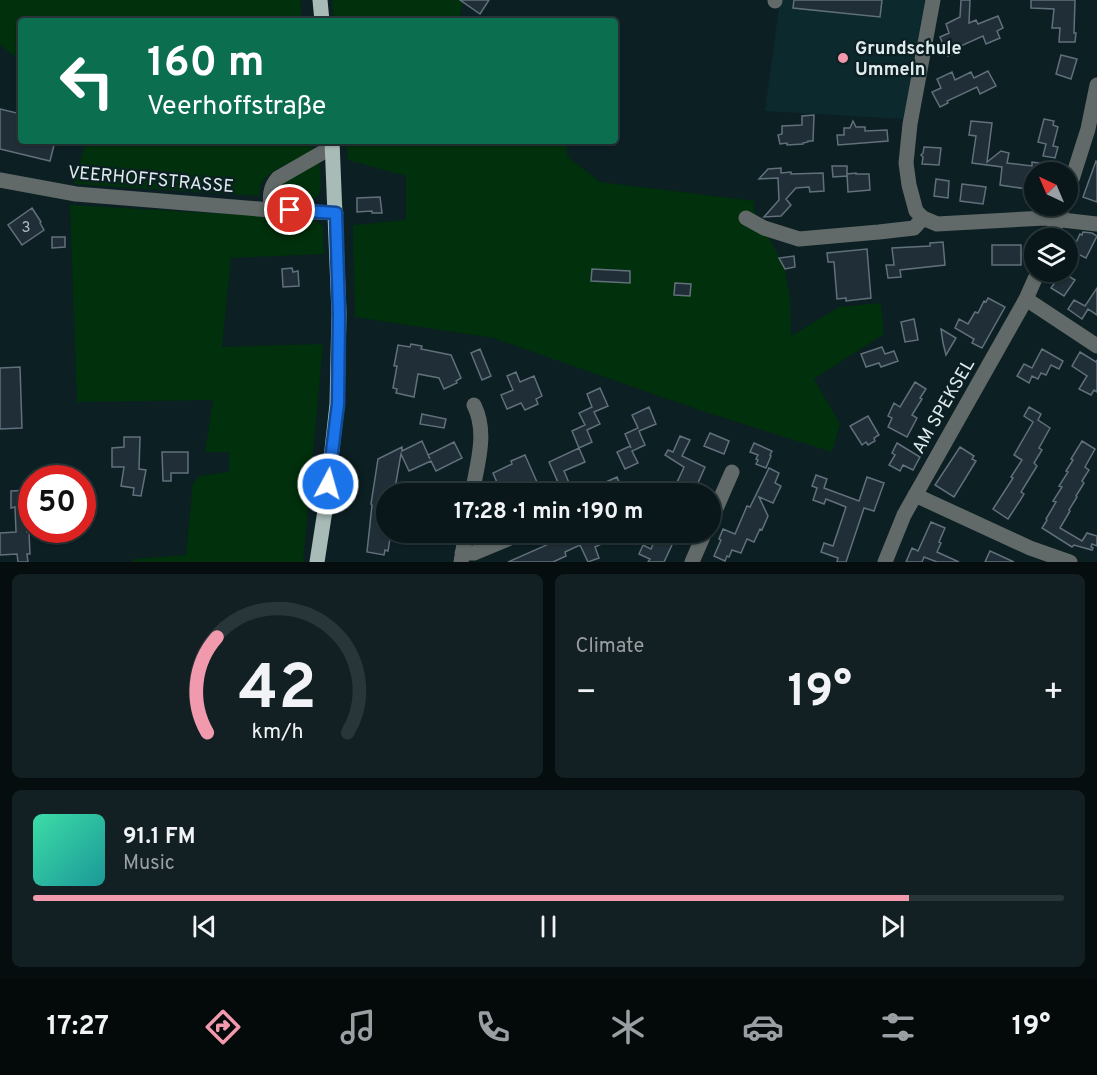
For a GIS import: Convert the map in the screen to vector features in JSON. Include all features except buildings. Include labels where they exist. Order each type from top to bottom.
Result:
[{"type":"main road","points":[[320,0],[322,18]]},
{"type":"main road","points":[[317,562],[338,404],[339,313],[332,146]]},
{"type":"street","points":[[933,0],[910,124],[906,163],[916,211],[923,218],[937,224],[1050,216]]},
{"type":"street","points":[[1078,162],[1088,129],[1097,85]]},
{"type":"street","points":[[270,210],[270,191],[278,178],[332,146]]},
{"type":"street","name":"VEERHOFFSTRASSE","points":[[0,180],[76,194],[270,210],[336,213]]},
{"type":"street","points":[[1073,216],[1097,224]]},
{"type":"street","points":[[746,218],[764,228],[799,239],[914,228],[923,218]]},
{"type":"street","name":"AM SPEKSEL","points":[[885,562],[904,514],[1026,300],[1034,282]]},
{"type":"street","points":[[1026,300],[1097,346]]},
{"type":"street","points":[[474,405],[482,431],[474,483]]},
{"type":"street","points":[[721,497],[732,472]]},
{"type":"street","points":[[915,495],[1030,548],[1070,562]]},
{"type":"street","points":[[463,543],[461,558],[498,543]]},
{"type":"street","points":[[692,562],[700,543]]},
{"type":"shaded area","name":"Grundschule Ummeln","points":[[780,0],[925,0],[903,119],[765,111]]},
{"type":"green space","points":[[0,0],[300,0],[302,18],[18,18],[18,59],[0,45]]},
{"type":"green space","points":[[332,0],[463,0],[460,18],[334,18]]},
{"type":"green space","points":[[85,144],[312,144],[313,149],[266,177],[261,184],[259,196],[74,184]]},
{"type":"green space","points":[[346,144],[567,144],[567,156],[600,182],[754,201],[754,210],[784,266],[790,298],[791,336],[839,307],[881,303],[884,334],[814,379],[840,424],[832,452],[705,412],[493,338],[355,317],[353,225],[406,220],[406,176],[348,160]]},
{"type":"green space","points":[[319,161],[321,184],[317,196],[304,203],[289,202],[283,199],[279,193],[279,185]]},
{"type":"green space","points":[[70,205],[313,219],[323,226],[324,254],[231,258],[222,347],[323,344],[303,562],[133,562],[133,559],[186,555],[193,483],[200,476],[229,472],[229,452],[205,452],[213,400],[77,402]]},
{"type":"place","name":"Grundschule Ummeln","points":[[843,58]]},
{"type":"route","points":[[290,210],[336,213],[339,313],[338,404],[328,484]]}]
